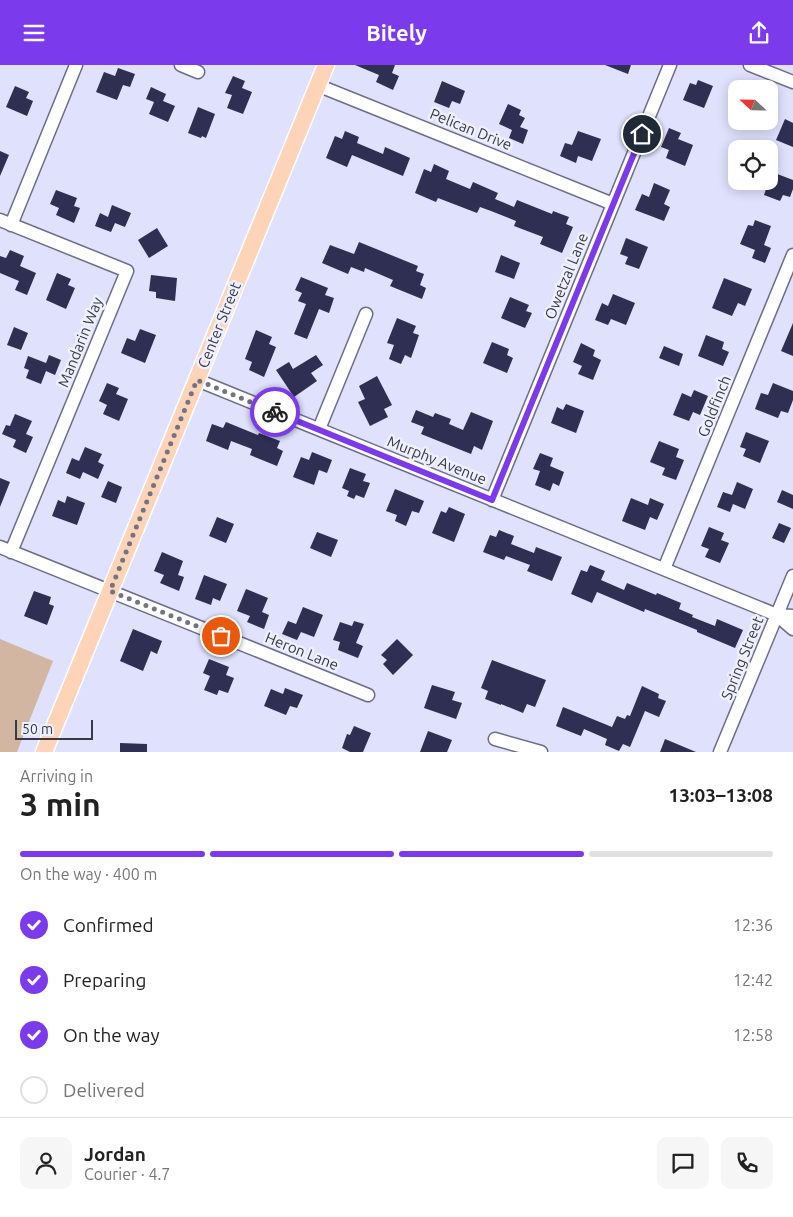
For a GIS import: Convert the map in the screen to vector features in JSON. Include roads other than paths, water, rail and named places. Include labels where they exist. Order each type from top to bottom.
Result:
[{"type":"main road","name":"Center Street","points":[[44,752],[326,65]]},
{"type":"street","points":[[6,222],[76,65]]},
{"type":"street","points":[[181,65],[198,72]]},
{"type":"street","name":"Owetzal Lane","points":[[492,500],[670,65]]},
{"type":"street","points":[[750,65],[793,82]]},
{"type":"street","name":"Pelican Drive","points":[[317,85],[613,203]]},
{"type":"street","name":"Mandarin Way","points":[[5,549],[127,271],[6,222]]},
{"type":"street","name":"Goldfinch","points":[[664,569],[793,255]]},
{"type":"street","points":[[319,429],[366,314]]},
{"type":"street","name":"Murphy Avenue","points":[[197,380],[777,615]]},
{"type":"street","name":"Heron Lane","points":[[5,549],[368,695]]},
{"type":"street","name":"Spring Street","points":[[720,752],[793,576]]},
{"type":"street","points":[[777,615],[793,616]]},
{"type":"street","points":[[777,615],[793,629]]},
{"type":"street","points":[[495,739],[542,752]]}]
